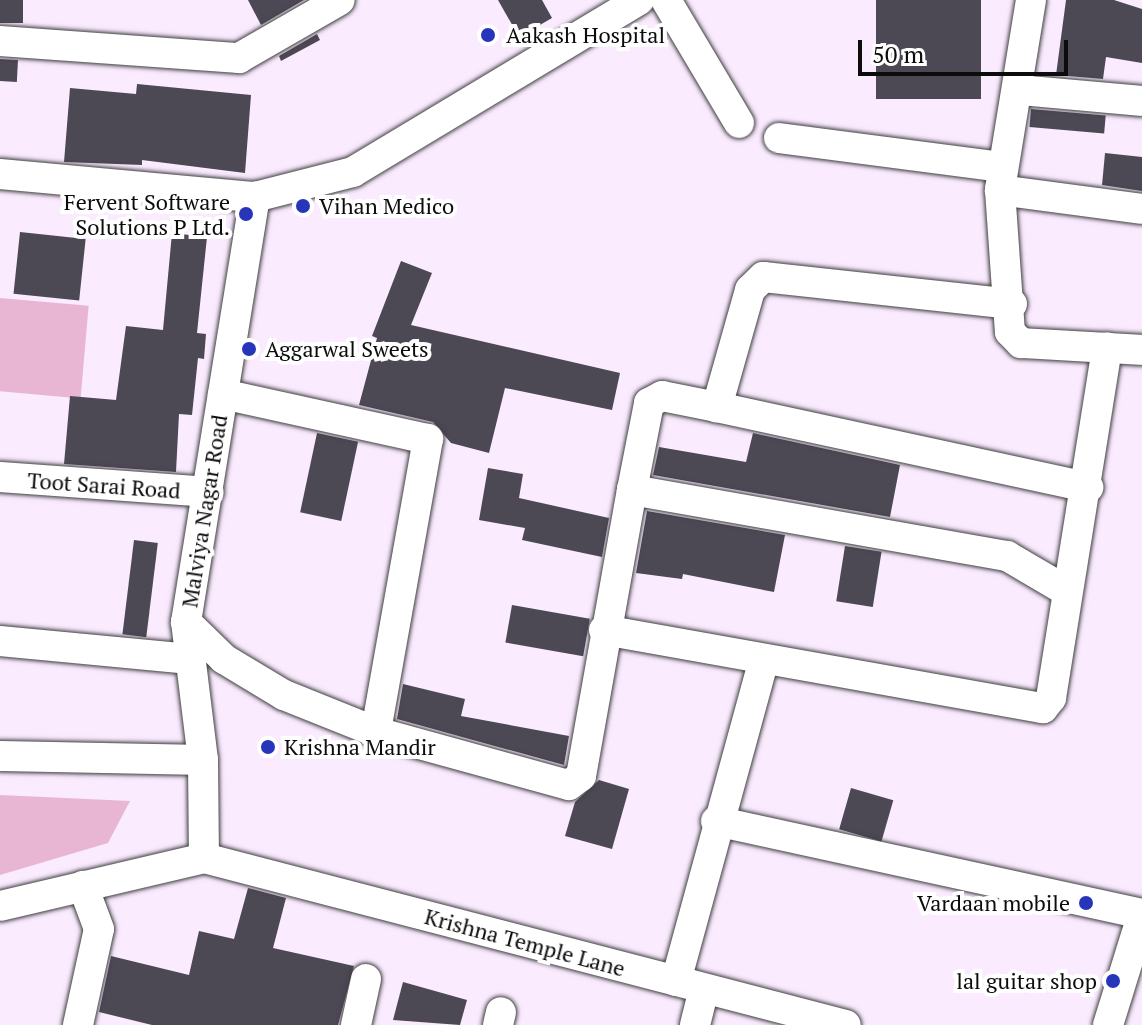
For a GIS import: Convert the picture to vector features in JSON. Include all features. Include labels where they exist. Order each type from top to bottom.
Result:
[{"type":"street","points":[[0,41],[239,58],[340,0]]},
{"type":"street","points":[[0,174],[255,197],[353,172],[639,0]]},
{"type":"street","points":[[666,0],[739,123]]},
{"type":"street","points":[[1031,0],[1019,90],[1001,178],[1012,304],[1010,332],[1021,343],[1142,350]]},
{"type":"street","points":[[1019,90],[1142,101]]},
{"type":"street","points":[[779,138],[1001,178],[1142,209]]},
{"type":"street","name":"Malviya Nagar Road","points":[[204,858],[203,760],[186,622],[255,197]]},
{"type":"street","points":[[717,407],[750,290],[763,277],[1012,304]]},
{"type":"street","points":[[604,630],[1043,708],[1051,698],[1065,590],[1088,487],[1107,347]]},
{"type":"street","points":[[223,394],[428,439],[376,732]]},
{"type":"street","points":[[186,622],[224,659],[261,682],[376,732],[569,785],[577,782],[649,403],[662,396],[1088,487]]},
{"type":"street","name":"Toot Sarai Road","points":[[0,477],[208,492]]},
{"type":"street","points":[[632,490],[1007,556],[1065,590]]},
{"type":"street","points":[[0,641],[191,659]]},
{"type":"street","points":[[695,1025],[690,985],[716,821],[764,660]]},
{"type":"street","points":[[0,756],[203,760]]},
{"type":"street","points":[[716,821],[1142,915],[1108,1025]]},
{"type":"street","points":[[0,906],[204,858]]},
{"type":"street","name":"Krishna Temple Lane","points":[[204,858],[846,1025]]},
{"type":"street","points":[[83,886],[99,929],[86,1023]]},
{"type":"street","points":[[356,1025],[366,979]]},
{"type":"shaded area","points":[[0,298],[89,306],[81,398],[0,391]]},
{"type":"shaded area","points":[[0,795],[130,801],[108,843],[0,875]]},
{"type":"building","points":[[0,0],[23,0],[23,23],[0,23]]},
{"type":"building","points":[[248,0],[304,0],[261,25]]},
{"type":"building","points":[[498,0],[542,0],[552,18],[519,37]]},
{"type":"building","points":[[876,0],[981,0],[981,99],[876,99]]},
{"type":"building","points":[[1066,0],[1114,0],[1142,9],[1142,63],[1106,57],[1103,79],[1056,75]]},
{"type":"building","points":[[317,34],[320,40],[281,61],[279,56]]},
{"type":"building","points":[[0,59],[18,60],[17,82],[0,81]]},
{"type":"building","points":[[137,84],[251,95],[245,173],[142,160],[142,165],[64,162],[70,88],[136,94]]},
{"type":"building","points":[[1031,109],[1106,116],[1104,133],[1029,127]]},
{"type":"building","points":[[1105,153],[1142,157],[1142,191],[1102,185]]},
{"type":"building","points":[[20,232],[86,239],[79,301],[14,294]]},
{"type":"building","points":[[172,233],[207,237],[197,333],[206,334],[204,359],[198,358],[192,415],[179,414],[176,472],[64,464],[70,396],[116,400],[126,326],[163,330]]},
{"type":"building","points":[[401,261],[432,273],[411,325],[620,373],[612,410],[505,388],[489,453],[451,443],[433,422],[359,405],[377,338],[372,336]]},
{"type":"building","points":[[317,433],[358,442],[341,521],[300,512]]},
{"type":"building","points":[[753,433],[900,465],[890,517],[653,475],[659,447],[746,462]]},
{"type":"building","points":[[488,468],[523,474],[519,498],[609,518],[602,557],[522,540],[525,528],[479,520]]},
{"type":"building","points":[[647,511],[785,535],[774,592],[683,574],[682,579],[636,573]]},
{"type":"building","points":[[134,540],[158,543],[146,637],[122,634]]},
{"type":"building","points":[[845,546],[882,552],[873,607],[836,601]]},
{"type":"building","points":[[512,605],[590,619],[583,656],[505,642]]},
{"type":"building","points":[[403,684],[465,699],[461,716],[569,736],[564,765],[397,719]]},
{"type":"building","points":[[599,780],[629,789],[612,849],[565,836],[575,802]]},
{"type":"building","points":[[851,788],[893,800],[881,841],[839,829]]},
{"type":"building","points":[[248,888],[286,898],[273,948],[354,966],[338,1025],[152,1025],[99,1012],[111,956],[189,975],[199,931],[234,939]]},
{"type":"building","points":[[403,982],[467,1000],[460,1025],[393,1020]]},
{"type":"place","name":"Aakash Hospital","points":[[488,35]]},
{"type":"place","name":"Vihan Medico","points":[[303,206]]},
{"type":"place","name":"Fervent Software Solutions P Ltd.","points":[[246,214]]},
{"type":"place","name":"Aggarwal Sweets","points":[[249,349]]},
{"type":"place","name":"Krishna Mandir","points":[[268,747]]},
{"type":"place","name":"Vardaan mobile","points":[[1086,903]]},
{"type":"place","name":"lal guitar shop","points":[[1113,981]]}]
